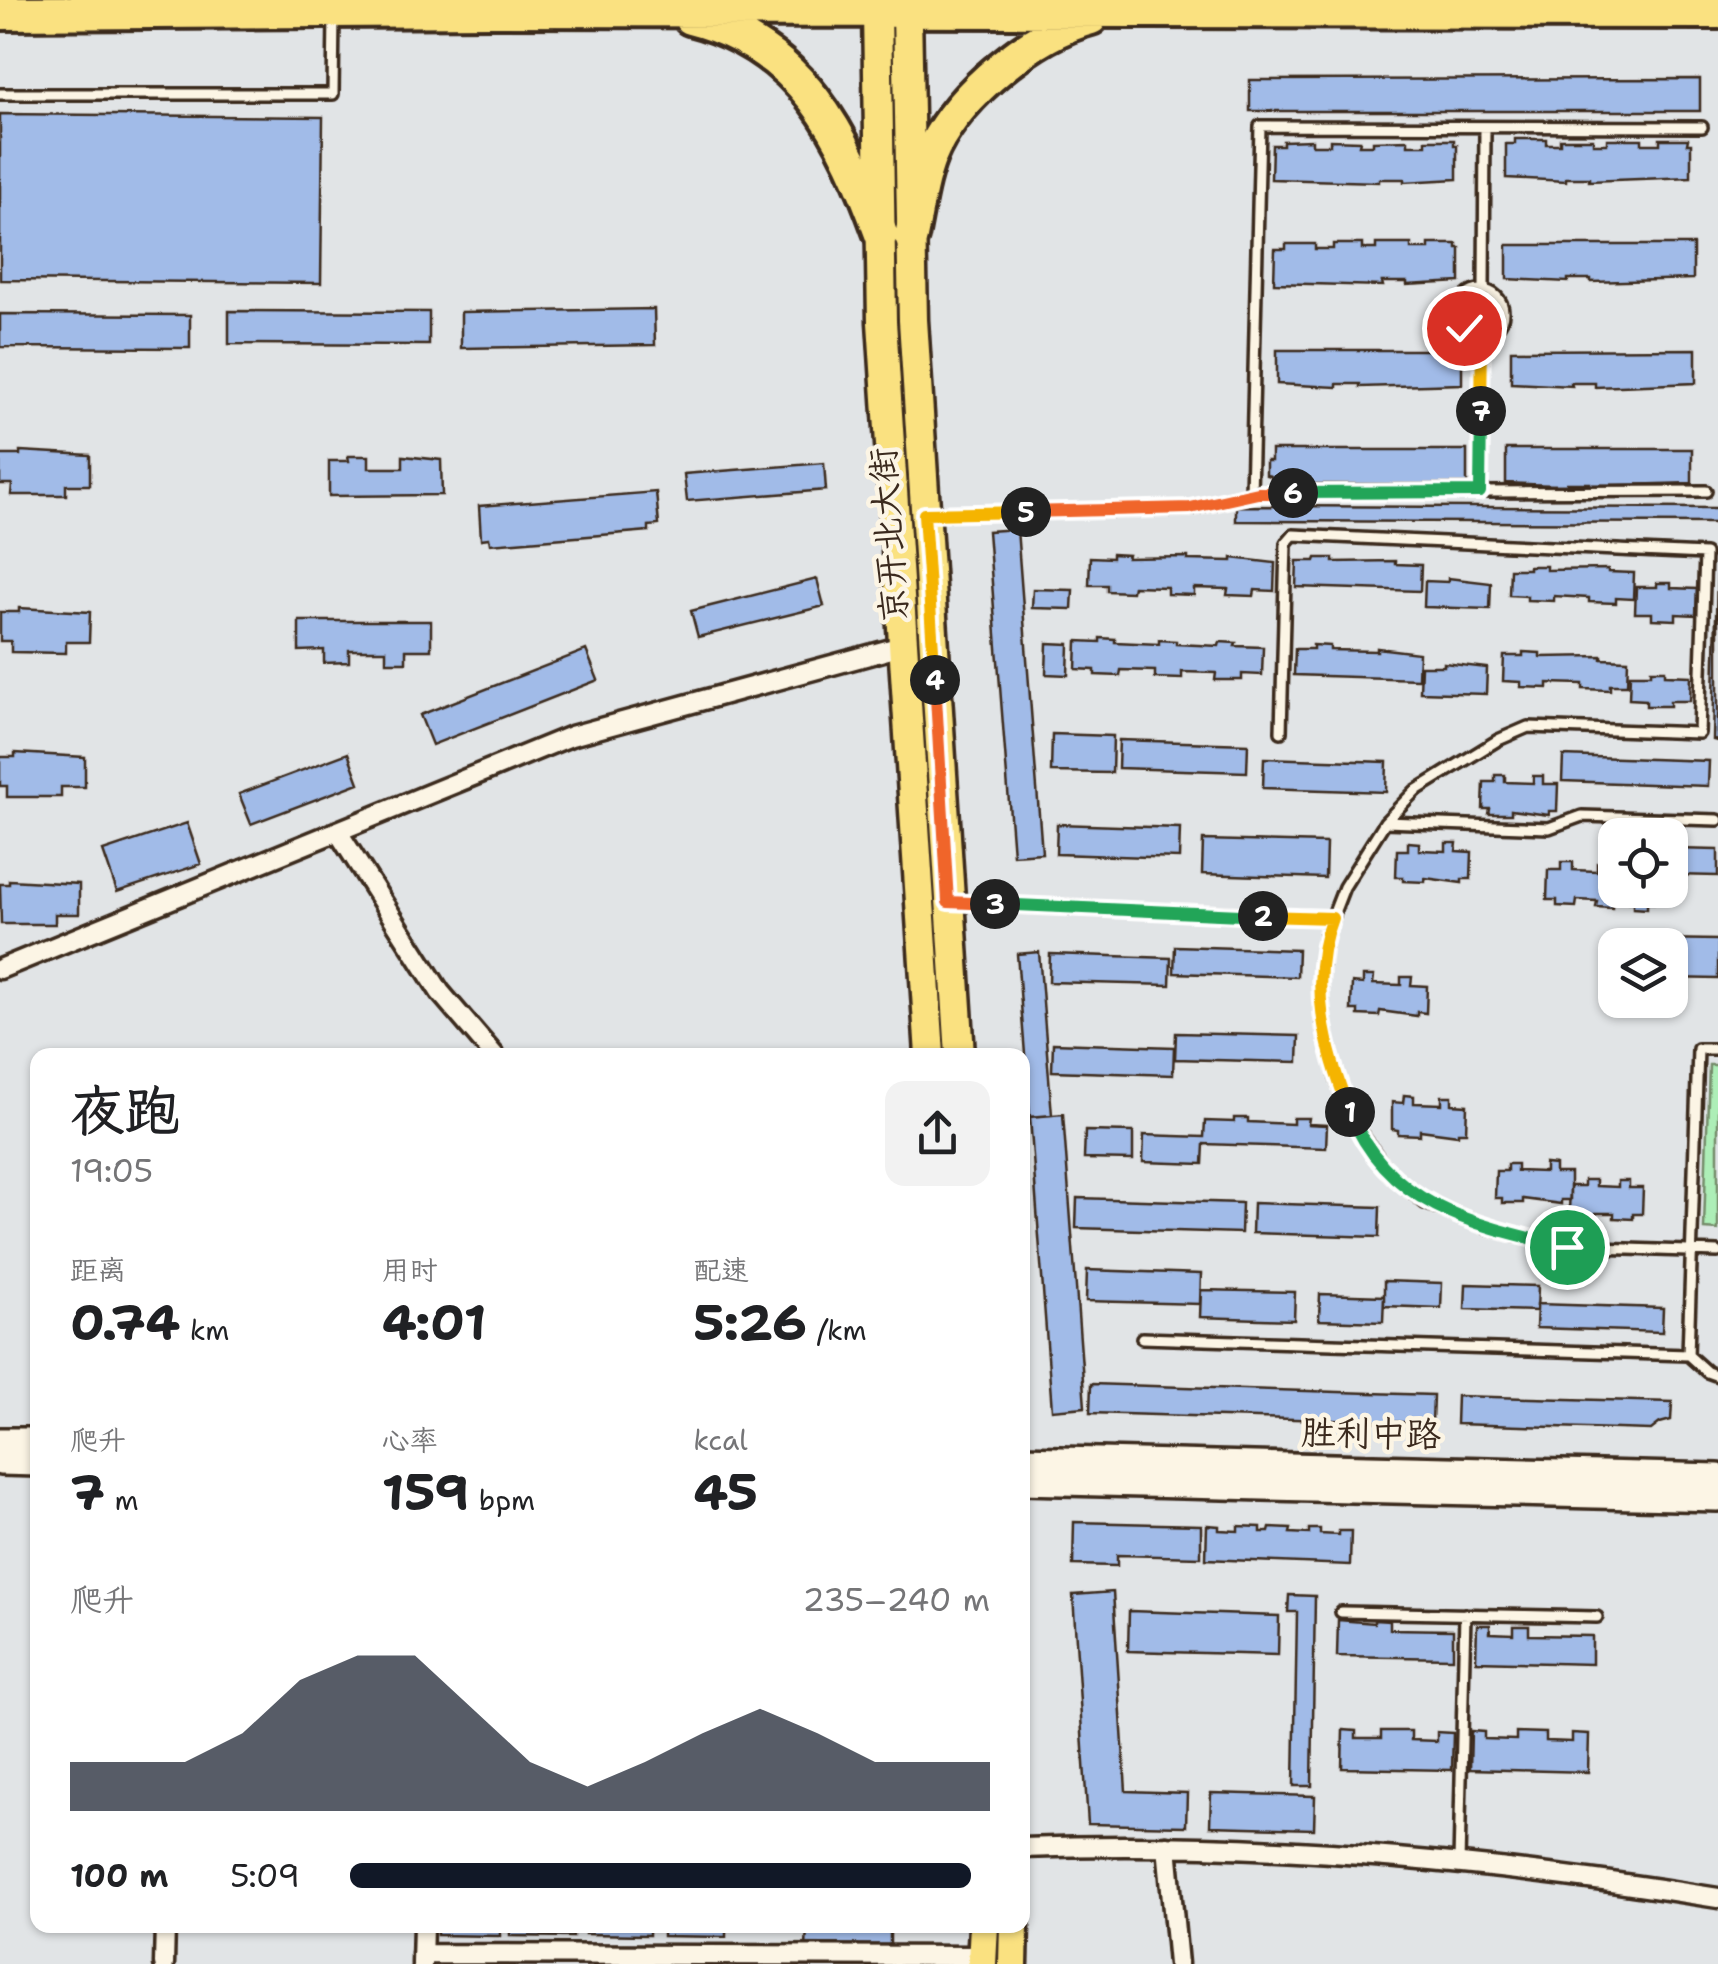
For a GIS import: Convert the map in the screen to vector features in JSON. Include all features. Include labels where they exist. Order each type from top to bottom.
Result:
[{"type":"highway","points":[[0,13],[892,5],[1121,11],[1718,12]]},
{"type":"highway","points":[[656,10],[700,21],[736,36],[786,68],[808,91],[848,150],[896,235]]},
{"type":"highway","points":[[896,235],[934,148],[953,118],[1007,60],[1060,28],[1121,11]]},
{"type":"main road","name":"京开北大街","points":[[892,5],[896,235],[912,320],[959,1048]]},
{"type":"main road","name":"京开北大街","points":[[896,235],[882,322],[930,1048]]},
{"type":"main road","points":[[983,1960],[984,1933]]},
{"type":"main road","points":[[1012,1964],[1014,1933]]},
{"type":"street","points":[[0,969],[571,736],[902,646]]},
{"type":"street","points":[[338,832],[440,992],[488,1048]]},
{"type":"street","points":[[0,1441],[30,1442]]},
{"type":"street","name":"胜利中路","points":[[1030,1460],[1718,1477]]},
{"type":"street","points":[[0,1462],[30,1463]]},
{"type":"street","name":"胜利中路","points":[[1030,1481],[1718,1498]]},
{"type":"street","points":[[1167,1846],[1178,1964]]},
{"type":"street","points":[[1030,1848],[1167,1846],[1459,1863],[1571,1875],[1718,1898]]},
{"type":"street","points":[[164,1964],[165,1933]]},
{"type":"street","points":[[422,1933],[422,1959],[983,1960]]},
{"type":"lane","points":[[0,94],[333,94],[334,11]]},
{"type":"lane","points":[[1251,494],[1260,126],[1702,127]]},
{"type":"lane","points":[[1484,290],[1485,127]]},
{"type":"lane","points":[[1484,290],[1499,299],[1503,314],[1497,328],[1482,335],[1464,328],[1458,311],[1466,295],[1484,290]]},
{"type":"lane","points":[[1480,492],[1482,335]]},
{"type":"lane","points":[[924,514],[1190,508],[1251,494],[1706,491]]},
{"type":"lane","points":[[1280,732],[1286,543],[1293,536],[1705,554],[1699,733],[1528,727],[1498,740],[1415,791],[1386,822],[1344,887],[1325,936],[1320,982],[1323,1024],[1336,1078],[1354,1124],[1388,1174],[1426,1202],[1492,1229],[1567,1247],[1718,1252]]},
{"type":"lane","points":[[1386,822],[1549,828],[1593,816],[1718,820]]},
{"type":"lane","points":[[948,902],[1332,918]]},
{"type":"lane","points":[[1688,1356],[1698,1049],[1718,1050]]},
{"type":"lane","points":[[1142,1338],[1688,1356],[1706,1372],[1718,1376]]},
{"type":"lane","points":[[1341,1612],[1597,1617]]},
{"type":"lane","points":[[1459,1863],[1465,1614]]},
{"type":"green space","points":[[1709,1065],[1718,1065],[1718,1230],[1704,1229]]},
{"type":"building","points":[[1700,79],[1700,111],[1250,111],[1250,80]]},
{"type":"building","points":[[0,114],[323,117],[321,283],[0,280]]},
{"type":"building","points":[[1515,139],[1546,139],[1546,144],[1560,144],[1560,139],[1593,139],[1593,144],[1607,144],[1607,139],[1642,139],[1642,144],[1660,144],[1660,139],[1688,139],[1691,177],[1589,181],[1506,178],[1506,144],[1515,144]]},
{"type":"building","points":[[1312,140],[1312,145],[1330,145],[1330,140],[1373,145],[1373,141],[1408,140],[1408,145],[1426,145],[1426,140],[1454,140],[1457,179],[1271,179],[1272,145]]},
{"type":"building","points":[[1286,244],[1315,244],[1315,249],[1333,249],[1333,244],[1362,244],[1362,249],[1376,249],[1376,244],[1411,244],[1411,249],[1429,249],[1429,244],[1457,244],[1460,282],[1382,282],[1383,286],[1274,283],[1275,249],[1286,249]]},
{"type":"building","points":[[1507,245],[1693,245],[1693,279],[1507,279]]},
{"type":"building","points":[[654,309],[655,345],[461,348],[461,312]]},
{"type":"building","points":[[229,311],[429,312],[429,345],[229,344]]},
{"type":"building","points":[[0,314],[190,315],[190,348],[0,347]]},
{"type":"building","points":[[1696,349],[1696,383],[1595,387],[1595,383],[1511,383],[1511,350]]},
{"type":"building","points":[[1277,350],[1462,350],[1462,384],[1277,384]]},
{"type":"building","points":[[1506,449],[1692,449],[1692,483],[1506,483]]},
{"type":"building","points":[[1271,450],[1467,450],[1467,484],[1271,484],[1266,461],[1271,461]]},
{"type":"building","points":[[20,451],[90,455],[90,485],[66,485],[66,495],[11,495],[12,484],[0,484],[0,455],[20,455]]},
{"type":"building","points":[[348,456],[369,456],[369,468],[403,468],[403,456],[441,460],[442,495],[329,496],[329,461],[349,461]]},
{"type":"building","points":[[824,463],[826,490],[687,501],[684,474]]},
{"type":"building","points":[[656,492],[659,525],[649,526],[649,531],[490,544],[489,538],[481,539],[479,506]]},
{"type":"building","points":[[1236,506],[1718,508],[1718,523],[1236,521]]},
{"type":"building","points":[[1017,529],[1042,853],[1013,855],[988,531]]},
{"type":"building","points":[[1718,534],[1718,741],[1713,740]]},
{"type":"building","points":[[1112,554],[1128,555],[1127,558],[1232,558],[1275,563],[1274,591],[1255,590],[1254,596],[1227,595],[1228,589],[1194,588],[1194,595],[1167,594],[1167,587],[1133,586],[1132,592],[1107,591],[1107,585],[1089,585],[1090,557],[1112,558]]},
{"type":"building","points":[[1316,558],[1421,565],[1420,591],[1296,587],[1297,561]]},
{"type":"building","points":[[1529,566],[1634,573],[1633,599],[1589,602],[1589,598],[1554,596],[1554,601],[1509,595],[1510,569]]},
{"type":"building","points":[[1448,578],[1491,583],[1490,609],[1424,607],[1425,581],[1448,582]]},
{"type":"building","points":[[817,579],[824,606],[698,637],[691,611]]},
{"type":"building","points":[[1657,583],[1697,589],[1696,615],[1676,614],[1676,620],[1652,619],[1652,613],[1635,613],[1636,587],[1657,587]]},
{"type":"building","points":[[1033,589],[1073,590],[1072,609],[1032,608]]},
{"type":"building","points":[[19,608],[90,612],[89,642],[66,642],[66,653],[11,652],[11,641],[0,641],[0,612],[19,612]]},
{"type":"building","points":[[299,621],[431,621],[431,650],[406,650],[406,662],[386,662],[386,650],[349,650],[349,662],[324,663],[324,650],[299,651]]},
{"type":"building","points":[[1100,638],[1115,642],[1159,644],[1159,640],[1219,646],[1220,642],[1263,647],[1262,675],[1242,674],[1242,680],[1215,680],[1216,673],[1182,672],[1182,679],[1155,678],[1155,671],[1121,670],[1120,676],[1076,669],[1077,641],[1100,642]]},
{"type":"building","points":[[1047,643],[1069,644],[1068,675],[1046,674]]},
{"type":"building","points":[[1313,645],[1330,646],[1330,650],[1377,648],[1419,653],[1418,679],[1294,675],[1295,649],[1313,649]]},
{"type":"building","points":[[586,650],[598,680],[432,745],[420,715]]},
{"type":"building","points":[[1523,652],[1540,653],[1540,657],[1602,656],[1628,660],[1627,685],[1610,685],[1610,690],[1548,683],[1548,688],[1521,687],[1521,682],[1503,681],[1504,656],[1523,656]]},
{"type":"building","points":[[1444,663],[1487,668],[1486,694],[1420,692],[1421,666]]},
{"type":"building","points":[[1651,670],[1691,676],[1690,701],[1646,706],[1646,700],[1629,699],[1630,674],[1651,674]]},
{"type":"building","points":[[1052,734],[1113,736],[1112,773],[1051,772]]},
{"type":"building","points":[[1119,740],[1248,744],[1247,772],[1118,768]]},
{"type":"building","points":[[15,753],[85,757],[85,787],[61,787],[61,797],[7,797],[7,786],[0,786],[0,757],[15,757]]},
{"type":"building","points":[[348,753],[359,783],[251,824],[239,794]]},
{"type":"building","points":[[1563,756],[1709,761],[1708,786],[1562,781]]},
{"type":"building","points":[[1264,758],[1387,762],[1386,792],[1263,788]]},
{"type":"building","points":[[1495,775],[1505,775],[1505,782],[1533,783],[1533,776],[1543,776],[1543,784],[1558,784],[1557,811],[1549,811],[1549,815],[1511,810],[1511,814],[1489,814],[1490,809],[1483,809],[1484,782],[1495,782]]},
{"type":"building","points":[[187,823],[201,864],[117,892],[103,851]]},
{"type":"building","points":[[1057,824],[1180,828],[1179,858],[1056,854]]},
{"type":"building","points":[[1203,840],[1326,843],[1325,878],[1202,874]]},
{"type":"building","points":[[1408,842],[1419,843],[1419,850],[1446,851],[1446,843],[1457,843],[1456,851],[1472,852],[1471,879],[1462,879],[1462,883],[1425,878],[1425,882],[1403,881],[1403,877],[1396,877],[1397,850],[1408,850]]},
{"type":"building","points":[[1688,849],[1718,850],[1718,876],[1688,875]]},
{"type":"building","points":[[1561,862],[1573,862],[1573,870],[1597,871],[1598,863],[1598,907],[1597,901],[1577,900],[1576,907],[1557,906],[1557,900],[1547,900],[1548,870],[1561,870]]},
{"type":"building","points":[[9,880],[79,884],[79,914],[55,914],[55,924],[1,924],[0,884],[9,884]]},
{"type":"building","points":[[1688,939],[1718,940],[1718,979],[1688,978]]},
{"type":"building","points":[[1175,946],[1298,950],[1297,977],[1174,973]]},
{"type":"building","points":[[1039,952],[1052,1115],[1030,1117],[1030,1048],[1024,1048],[1017,954]]},
{"type":"building","points":[[1050,954],[1171,958],[1170,985],[1049,982]]},
{"type":"building","points":[[1363,976],[1374,976],[1373,984],[1401,985],[1401,977],[1412,977],[1411,985],[1427,986],[1426,1013],[1417,1012],[1417,1016],[1380,1011],[1379,1016],[1358,1015],[1358,1010],[1351,1010],[1352,983],[1363,984]]},
{"type":"building","points":[[1176,1033],[1299,1036],[1298,1062],[1175,1059]]},
{"type":"building","points":[[1053,1043],[1174,1047],[1173,1075],[1052,1071]]},
{"type":"building","points":[[1404,1095],[1414,1096],[1414,1103],[1442,1104],[1442,1096],[1452,1096],[1452,1104],[1467,1105],[1466,1132],[1458,1135],[1420,1130],[1420,1135],[1398,1134],[1398,1130],[1392,1129],[1392,1102],[1403,1103]]},
{"type":"building","points":[[1063,1114],[1085,1407],[1052,1410],[1030,1117]]},
{"type":"building","points":[[1234,1118],[1293,1124],[1293,1118],[1309,1118],[1308,1124],[1327,1125],[1326,1148],[1204,1144],[1203,1164],[1143,1162],[1144,1135],[1204,1137],[1205,1121],[1234,1122]]},
{"type":"building","points":[[1085,1131],[1133,1132],[1133,1160],[1084,1159]]},
{"type":"building","points":[[1507,1164],[1517,1164],[1517,1171],[1545,1172],[1545,1164],[1555,1165],[1555,1173],[1570,1173],[1570,1200],[1561,1200],[1561,1204],[1523,1199],[1523,1203],[1502,1203],[1502,1198],[1495,1198],[1496,1171],[1507,1171]]},
{"type":"building","points":[[1584,1180],[1596,1180],[1596,1186],[1618,1187],[1618,1181],[1629,1181],[1629,1188],[1643,1188],[1642,1214],[1633,1214],[1633,1219],[1596,1213],[1596,1218],[1569,1212],[1570,1186],[1584,1186]]},
{"type":"building","points":[[1077,1198],[1242,1203],[1241,1233],[1076,1228]]},
{"type":"building","points":[[1253,1203],[1380,1207],[1379,1237],[1252,1233]]},
{"type":"building","points":[[1087,1270],[1201,1274],[1200,1304],[1086,1301]]},
{"type":"building","points":[[1384,1281],[1442,1283],[1441,1308],[1384,1306]]},
{"type":"building","points":[[1466,1284],[1538,1286],[1537,1311],[1465,1309]]},
{"type":"building","points":[[1201,1290],[1295,1292],[1294,1320],[1200,1317]]},
{"type":"building","points":[[1320,1294],[1384,1296],[1383,1322],[1319,1320]]},
{"type":"building","points":[[1537,1304],[1663,1308],[1662,1332],[1536,1328]]},
{"type":"building","points":[[1091,1384],[1433,1395],[1432,1423],[1090,1413]]},
{"type":"building","points":[[1457,1396],[1672,1402],[1671,1420],[1651,1430],[1456,1424]]},
{"type":"building","points":[[1074,1522],[1201,1525],[1201,1557],[1117,1555],[1117,1566],[1073,1565]]},
{"type":"building","points":[[1207,1525],[1219,1526],[1219,1530],[1261,1527],[1261,1532],[1269,1532],[1270,1528],[1309,1534],[1309,1529],[1339,1535],[1339,1531],[1351,1531],[1350,1565],[1206,1559]]},
{"type":"building","points":[[1113,1592],[1126,1791],[1187,1793],[1186,1826],[1088,1824],[1073,1595]]},
{"type":"building","points":[[1289,1595],[1315,1596],[1312,1786],[1294,1786],[1297,1612],[1288,1612]]},
{"type":"building","points":[[1129,1611],[1279,1616],[1278,1655],[1128,1651]]},
{"type":"building","points":[[1338,1620],[1390,1621],[1390,1629],[1453,1630],[1453,1658],[1337,1656]]},
{"type":"building","points":[[1477,1625],[1490,1625],[1490,1633],[1513,1634],[1513,1626],[1529,1626],[1529,1635],[1592,1636],[1592,1664],[1476,1661]]},
{"type":"building","points":[[1343,1730],[1356,1731],[1356,1738],[1381,1738],[1381,1731],[1411,1731],[1411,1740],[1437,1741],[1437,1732],[1453,1733],[1452,1770],[1342,1768]]},
{"type":"building","points":[[1471,1731],[1484,1732],[1484,1739],[1516,1740],[1516,1732],[1546,1733],[1546,1741],[1572,1742],[1572,1733],[1589,1734],[1588,1772],[1470,1769]]},
{"type":"building","points":[[1211,1793],[1315,1796],[1314,1829],[1210,1826]]},
{"type":"building","points":[[437,1933],[500,1933],[500,1936]]},
{"type":"building","points":[[510,1933],[573,1933],[573,1937]]},
{"type":"building","points":[[649,1933],[649,1935],[585,1934]]},
{"type":"building","points":[[663,1933],[726,1933],[726,1937]]},
{"type":"building","points":[[807,1933],[890,1933],[890,1949],[806,1949]]},
{"type":"route","points":[[1464,328],[1482,335],[1480,492],[1258,493],[1190,508],[924,514],[948,902],[1332,918],[1325,936],[1320,982],[1323,1024],[1336,1078],[1354,1124],[1388,1174],[1426,1202],[1492,1229],[1567,1247]]}]
